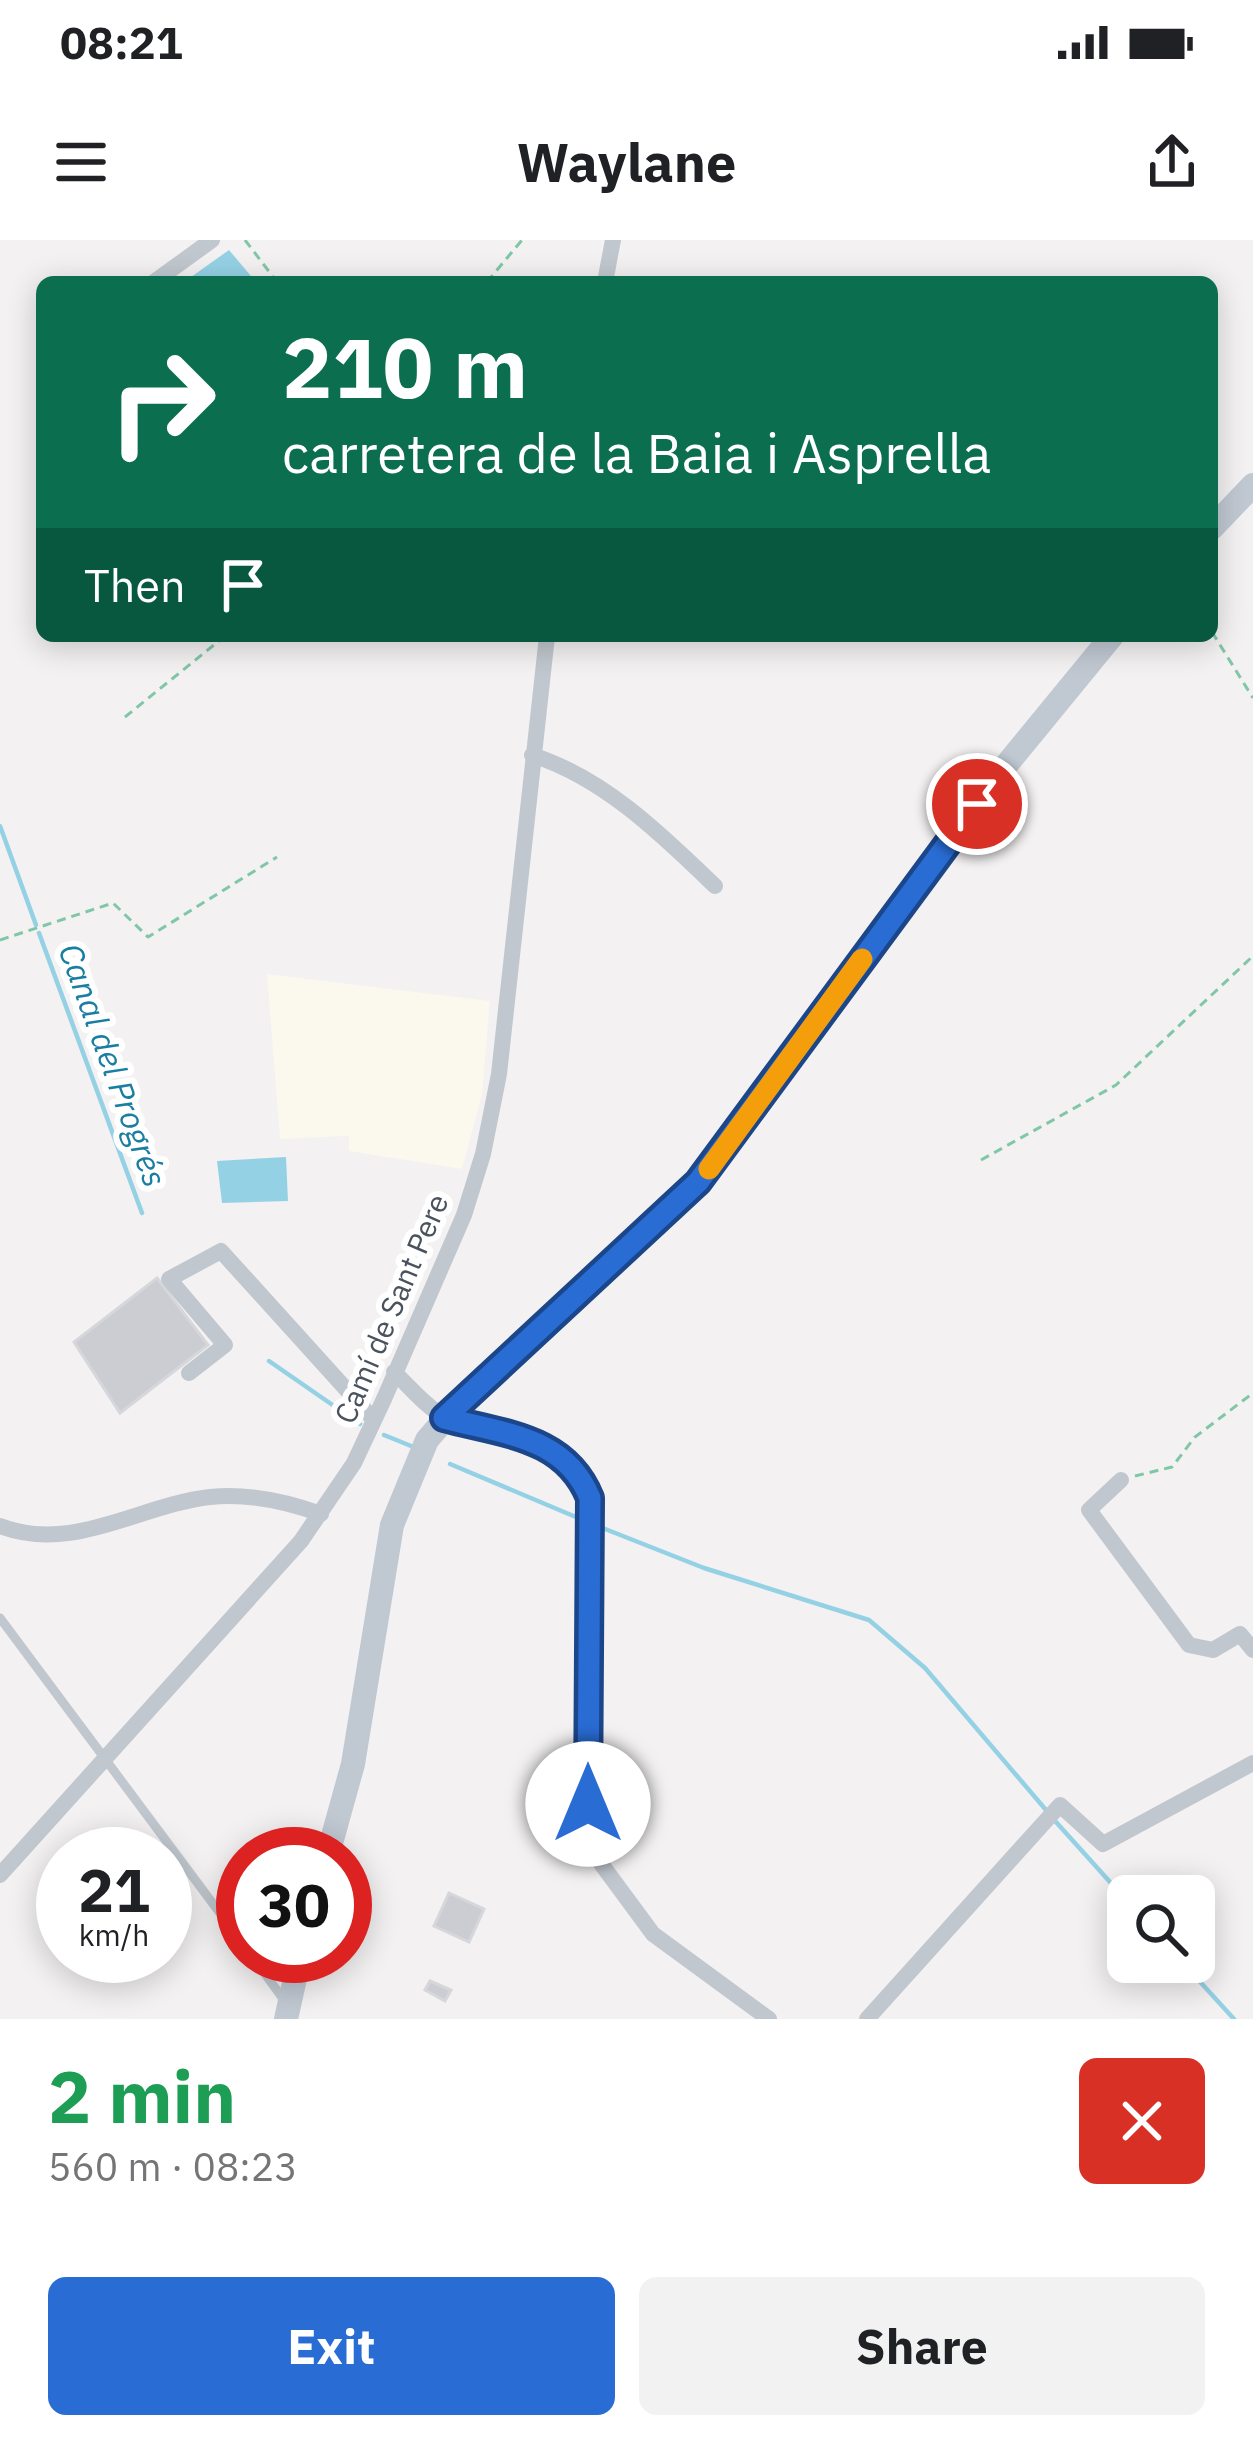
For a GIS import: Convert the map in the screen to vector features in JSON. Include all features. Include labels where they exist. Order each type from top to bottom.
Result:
[{"type":"main road","points":[[1218,521],[1253,485]]},
{"type":"main road","points":[[335,1827],[352,1764],[392,1525],[410,1472],[444,1418],[698,1182],[1003,769],[1107,642]]},
{"type":"main road","points":[[291,2015],[296,1983]]},
{"type":"street","points":[[162,276],[212,240]]},
{"type":"street","points":[[606,276],[613,240]]},
{"type":"street","name":"Camí de Sant Pere","points":[[0,1875],[321,1514],[374,1420],[464,1215],[483,1154],[499,1074],[546,642]]},
{"type":"street","points":[[532,755],[575,769],[669,841],[715,886]]},
{"type":"street","points":[[189,1373],[225,1345],[170,1279],[221,1251],[374,1420]]},
{"type":"street","points":[[394,1372],[444,1418],[560,1453],[579,1470],[590,1498],[591,1850],[652,1934],[769,2019]]},
{"type":"street","points":[[1121,1480],[1089,1510],[1189,1645],[1213,1651],[1240,1634],[1253,1650]]},
{"type":"street","points":[[0,1526],[50,1537],[208,1497],[287,1502],[321,1514]]},
{"type":"street","points":[[867,2019],[1060,1805],[1103,1844],[1253,1763]]},
{"type":"lane","points":[[0,1618],[216,1907]]},
{"type":"lane","points":[[270,1983],[291,2015]]},
{"type":"path","points":[[245,240],[272,276]]},
{"type":"path","points":[[492,276],[522,240]]},
{"type":"path","points":[[125,717],[218,642]]},
{"type":"path","points":[[1218,642],[1253,698]]},
{"type":"path","points":[[0,940],[113,903],[148,937],[278,857]]},
{"type":"path","points":[[981,1160],[1116,1085],[1253,956]]},
{"type":"path","points":[[1121,1480],[1172,1467],[1195,1437],[1253,1393]]},
{"type":"shaded area","points":[[267,974],[490,1001],[482,1095],[462,1169],[349,1151],[349,1136],[280,1139]]},
{"type":"water","points":[[229,250],[251,276],[192,276]]},
{"type":"water","points":[[286,1157],[288,1201],[222,1203],[217,1161]]},
{"type":"building","points":[[157,1278],[208,1345],[120,1413],[74,1342]]},
{"type":"building","points":[[449,1893],[484,1909],[469,1942],[434,1926]]},
{"type":"building","points":[[430,1981],[451,1990],[445,2001],[425,1990]]},
{"type":"waterway","name":"Canal del Progrés","points":[[0,826],[36,925]]},
{"type":"waterway","name":"Canal del Progrés","points":[[39,933],[142,1213]]},
{"type":"waterway","name":"Canal del Progrés","points":[[269,1361],[360,1424]]},
{"type":"waterway","name":"Canal del Progrés","points":[[384,1435],[416,1448]]},
{"type":"waterway","name":"Canal del Progrés","points":[[450,1464],[583,1520]]},
{"type":"waterway","name":"Canal del Progrés","points":[[600,1527],[704,1568],[869,1620],[925,1668],[1046,1810]]},
{"type":"waterway","name":"Canal del Progrés","points":[[1056,1822],[1107,1879]]},
{"type":"waterway","name":"Canal del Progrés","points":[[1201,1983],[1234,2019]]},
{"type":"slow traffic","points":[[709,1169],[862,959]]},
{"type":"route","points":[[588,1804],[590,1498],[579,1470],[560,1453],[444,1418],[698,1182],[977,804]]}]
